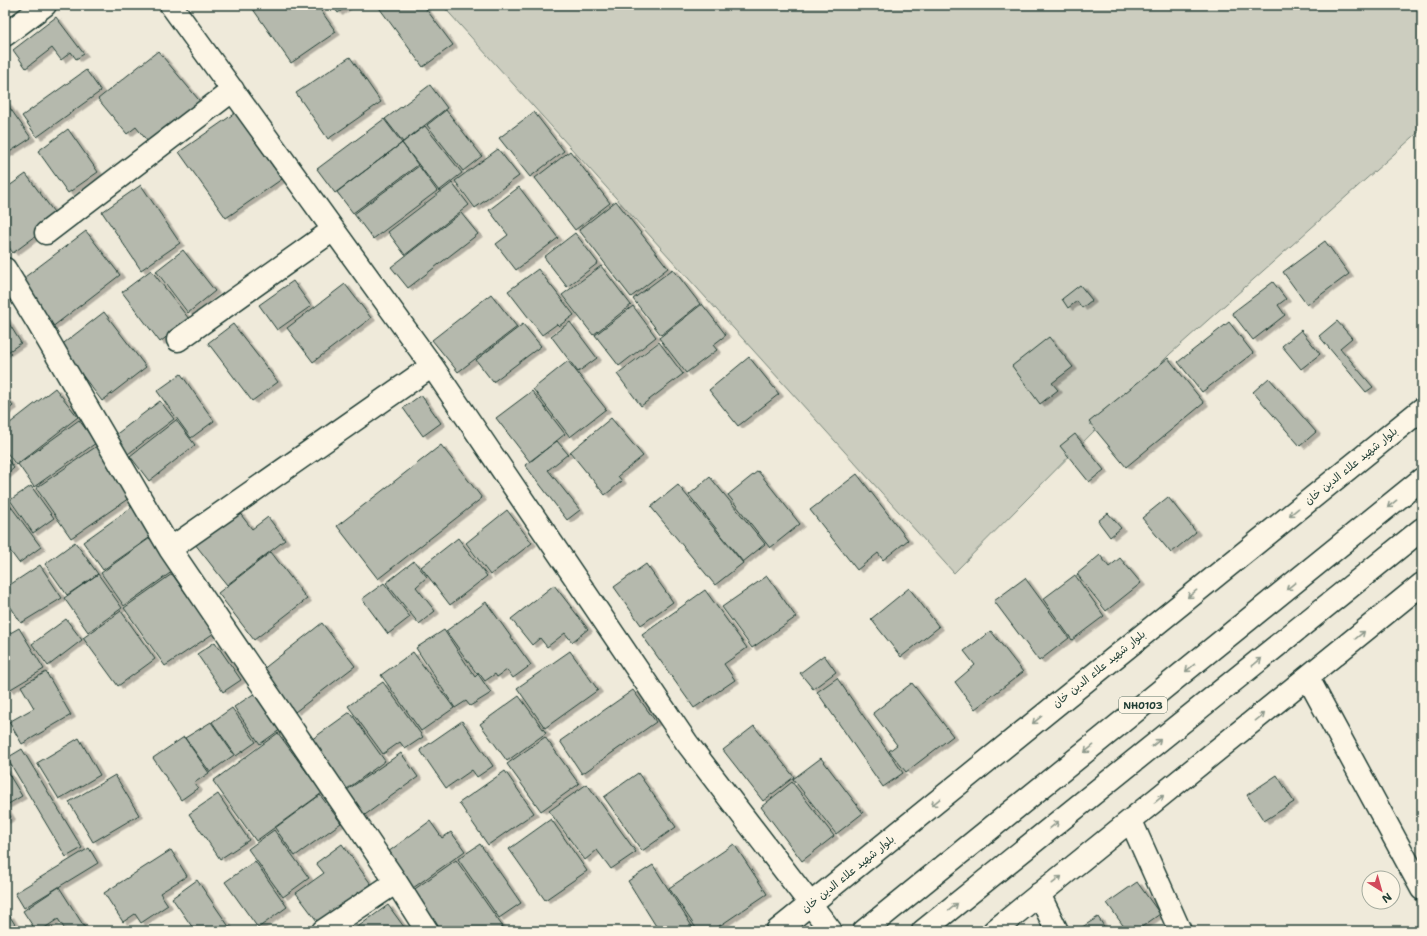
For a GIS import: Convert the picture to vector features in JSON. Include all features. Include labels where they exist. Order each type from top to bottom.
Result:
[{"type":"main road","points":[[5,35],[45,5]]},
{"type":"main road","points":[[171,5],[432,366],[687,743],[832,931]]},
{"type":"main road","points":[[46,233],[233,90]]},
{"type":"main road","points":[[178,340],[333,230]]},
{"type":"main road","points":[[5,269],[170,549],[396,882],[427,931]]},
{"type":"main road","points":[[170,549],[432,366]]},
{"type":"main road","name":"بلوار شهید علاء الدین خان","points":[[777,931],[1422,409]]},
{"type":"main road","name":"NH0103","points":[[864,931],[1422,479]]},
{"type":"main road","points":[[923,931],[1422,529]]},
{"type":"main road","points":[[994,931],[1131,822],[1422,584]]},
{"type":"main road","points":[[1308,678],[1422,889]]},
{"type":"main road","points":[[1131,822],[1180,931]]},
{"type":"main road","points":[[324,931],[396,882]]},
{"type":"main road","points":[[1039,894],[1058,931]]},
{"type":"shaded area","points":[[442,5],[1422,5],[1422,129],[1170,354],[954,573]]},
{"type":"building","points":[[250,5],[317,5],[336,32],[291,63]]},
{"type":"building","points":[[332,5],[349,5],[338,13]]},
{"type":"building","points":[[377,5],[423,5],[453,45],[423,67]]},
{"type":"building","points":[[56,17],[84,54],[76,59],[71,52],[61,60],[52,48],[26,68],[13,50]]},
{"type":"building","points":[[158,51],[203,105],[152,147],[136,127],[127,134],[98,99]]},
{"type":"building","points":[[350,57],[381,102],[328,139],[296,93]]},
{"type":"building","points":[[86,70],[101,91],[37,137],[22,116]]},
{"type":"building","points":[[430,85],[447,108],[403,142],[385,119]]},
{"type":"building","points":[[5,101],[31,138],[5,155]]},
{"type":"building","points":[[446,110],[482,156],[463,171],[427,125]]},
{"type":"building","points":[[534,112],[564,151],[530,177],[499,138]]},
{"type":"building","points":[[235,113],[282,179],[226,218],[179,152]]},
{"type":"building","points":[[384,119],[402,143],[335,193],[317,169]]},
{"type":"building","points":[[425,126],[462,173],[439,191],[402,143]]},
{"type":"building","points":[[68,129],[98,172],[68,193],[38,151]]},
{"type":"building","points":[[402,143],[418,165],[353,213],[337,192]]},
{"type":"building","points":[[498,149],[519,176],[475,208],[455,181]]},
{"type":"building","points":[[570,151],[610,203],[575,230],[535,178]]},
{"type":"building","points":[[419,166],[437,191],[373,239],[354,214]]},
{"type":"building","points":[[26,174],[59,219],[13,253],[5,242],[5,189]]},
{"type":"building","points":[[452,183],[469,205],[405,255],[388,232]]},
{"type":"building","points":[[141,185],[180,243],[141,270],[102,212]]},
{"type":"building","points":[[519,187],[558,238],[516,270],[496,244],[508,235],[489,210]]},
{"type":"building","points":[[616,201],[668,268],[631,297],[579,230]]},
{"type":"building","points":[[461,213],[478,234],[408,288],[391,267]]},
{"type":"building","points":[[86,231],[120,275],[51,328],[17,283]]},
{"type":"building","points":[[575,233],[598,263],[567,287],[544,257]]},
{"type":"building","points":[[1325,241],[1349,274],[1307,305],[1283,272]]},
{"type":"building","points":[[183,250],[215,291],[188,313],[156,271]]},
{"type":"building","points":[[601,266],[631,305],[593,335],[562,295]]},
{"type":"building","points":[[538,269],[574,315],[559,326],[557,324],[542,335],[508,291]]},
{"type":"building","points":[[673,269],[700,304],[661,335],[633,299]]},
{"type":"building","points":[[151,270],[189,319],[160,342],[122,292]]},
{"type":"building","points":[[293,281],[311,306],[277,330],[259,305]]},
{"type":"building","points":[[1273,282],[1286,299],[1278,305],[1285,315],[1253,340],[1232,313]]},
{"type":"building","points":[[345,284],[371,318],[313,362],[287,328]]},
{"type":"building","points":[[1080,285],[1092,300],[1082,308],[1077,301],[1068,308],[1062,299]]},
{"type":"building","points":[[491,294],[517,327],[458,372],[432,340]]},
{"type":"building","points":[[702,304],[726,335],[713,345],[717,350],[686,373],[659,338]]},
{"type":"building","points":[[633,306],[656,337],[619,366],[595,335]]},
{"type":"building","points":[[104,312],[146,367],[102,401],[60,346]]},
{"type":"building","points":[[5,317],[21,343],[5,354]]},
{"type":"building","points":[[1337,321],[1352,338],[1340,348],[1373,387],[1366,392],[1319,336]]},
{"type":"building","points":[[570,322],[597,358],[578,372],[551,336]]},
{"type":"building","points":[[1229,322],[1253,353],[1202,392],[1178,362]]},
{"type":"building","points":[[233,324],[278,382],[252,401],[208,343]]},
{"type":"building","points":[[523,324],[541,346],[493,382],[476,360]]},
{"type":"building","points":[[1301,330],[1320,354],[1301,369],[1282,346]]},
{"type":"building","points":[[1049,337],[1073,367],[1052,383],[1058,390],[1040,404],[1012,366]]},
{"type":"building","points":[[659,342],[683,374],[641,406],[617,374]]},
{"type":"building","points":[[749,357],[779,394],[738,426],[709,390]]},
{"type":"building","points":[[1168,358],[1204,403],[1126,467],[1089,422]]},
{"type":"building","points":[[568,361],[606,409],[570,437],[533,389]]},
{"type":"building","points":[[181,374],[214,421],[191,438],[157,391]]},
{"type":"building","points":[[1269,378],[1316,432],[1300,446],[1253,392]]},
{"type":"building","points":[[55,388],[78,417],[16,465],[5,450],[5,427]]},
{"type":"building","points":[[532,391],[565,434],[530,462],[496,418]]},
{"type":"building","points":[[421,395],[441,423],[423,436],[403,408]]},
{"type":"building","points":[[5,396],[13,406],[5,412]]},
{"type":"building","points":[[160,401],[174,419],[128,454],[114,436]]},
{"type":"building","points":[[611,418],[643,456],[618,476],[622,481],[605,495],[570,452]]},
{"type":"building","points":[[79,420],[96,443],[34,487],[18,464]]},
{"type":"building","points":[[176,420],[195,445],[149,481],[130,456]]},
{"type":"building","points":[[1075,434],[1104,470],[1089,482],[1060,446]]},
{"type":"building","points":[[557,441],[568,454],[548,470],[580,510],[567,520],[525,465]]},
{"type":"building","points":[[441,445],[482,498],[378,579],[337,526]]},
{"type":"building","points":[[97,446],[132,496],[71,538],[36,488]]},
{"type":"building","points":[[5,456],[14,468],[5,476]]},
{"type":"building","points":[[758,471],[800,524],[770,548],[728,495]]},
{"type":"building","points":[[857,474],[908,540],[883,560],[878,553],[857,570],[810,510]]},
{"type":"building","points":[[710,477],[765,544],[743,562],[689,495]]},
{"type":"building","points":[[678,485],[743,563],[715,585],[651,507]]},
{"type":"building","points":[[31,486],[54,518],[33,533],[10,500]]},
{"type":"building","points":[[1168,497],[1196,532],[1171,553],[1142,518]]},
{"type":"building","points":[[6,500],[41,547],[19,563],[5,544]]},
{"type":"building","points":[[132,507],[152,536],[103,570],[83,542]]},
{"type":"building","points":[[507,510],[532,543],[490,575],[466,543]]},
{"type":"building","points":[[238,511],[252,529],[268,517],[285,540],[227,585],[195,544]]},
{"type":"building","points":[[1108,513],[1121,528],[1110,537],[1098,521]]},
{"type":"building","points":[[150,538],[173,571],[124,606],[101,573]]},
{"type":"building","points":[[458,538],[487,576],[450,605],[421,567]]},
{"type":"building","points":[[75,542],[98,574],[67,595],[45,564]]},
{"type":"building","points":[[271,552],[307,599],[254,640],[218,593]]},
{"type":"building","points":[[1100,555],[1109,567],[1120,558],[1141,583],[1106,611],[1077,574]]},
{"type":"building","points":[[414,561],[427,577],[416,587],[435,611],[419,624],[386,583]]},
{"type":"building","points":[[646,564],[673,602],[641,625],[614,587]]},
{"type":"building","points":[[40,565],[62,598],[21,623],[5,598],[5,588]]},
{"type":"building","points":[[98,574],[122,608],[88,632],[64,598]]},
{"type":"building","points":[[172,574],[214,633],[165,666],[124,608]]},
{"type":"building","points":[[1075,575],[1104,616],[1072,640],[1043,599]]},
{"type":"building","points":[[767,576],[796,617],[752,648],[722,607]]},
{"type":"building","points":[[1025,578],[1069,638],[1039,661],[994,601]]},
{"type":"building","points":[[384,583],[410,617],[388,634],[362,599]]},
{"type":"building","points":[[554,585],[588,629],[572,642],[565,633],[547,647],[540,638],[532,645],[511,619]]},
{"type":"building","points":[[909,588],[939,627],[901,657],[871,619]]},
{"type":"building","points":[[705,590],[747,648],[724,664],[735,680],[694,708],[642,635]]},
{"type":"building","points":[[486,602],[531,665],[513,678],[507,670],[497,677],[495,674],[485,681],[478,672],[477,674],[446,631]]},
{"type":"building","points":[[121,611],[155,659],[118,686],[83,638]]},
{"type":"building","points":[[66,619],[82,640],[48,666],[32,644]]},
{"type":"building","points":[[322,623],[355,666],[295,712],[262,670]]},
{"type":"building","points":[[19,628],[44,669],[9,690],[5,683],[5,636]]},
{"type":"building","points":[[444,630],[475,677],[478,674],[491,693],[470,706],[466,701],[455,708],[416,648]]},
{"type":"building","points":[[991,631],[1023,672],[975,709],[955,682],[975,665],[964,651]]},
{"type":"building","points":[[215,642],[241,680],[223,692],[197,654]]},
{"type":"building","points":[[570,651],[598,690],[545,728],[517,688]]},
{"type":"building","points":[[413,652],[454,708],[421,731],[381,675]]},
{"type":"building","points":[[824,655],[836,672],[813,689],[800,673]]},
{"type":"building","points":[[46,672],[71,715],[22,744],[9,722],[34,708],[21,686]]},
{"type":"building","points":[[837,678],[903,773],[883,787],[817,692]]},
{"type":"building","points":[[383,682],[423,737],[405,749],[400,742],[383,754],[348,706]]},
{"type":"building","points":[[912,683],[953,736],[906,772],[889,751],[897,745],[873,713]]},
{"type":"building","points":[[633,690],[656,722],[582,774],[560,741]]},
{"type":"building","points":[[255,693],[281,729],[260,744],[234,707]]},
{"type":"building","points":[[519,696],[546,733],[507,761],[480,724]]},
{"type":"building","points":[[232,708],[256,742],[236,756],[212,722]]},
{"type":"building","points":[[350,712],[385,761],[347,789],[311,740]]},
{"type":"building","points":[[462,721],[493,766],[477,777],[472,770],[446,788],[420,750]]},
{"type":"building","points":[[211,722],[234,755],[210,772],[185,738]]},
{"type":"building","points":[[754,726],[794,777],[763,801],[723,750]]},
{"type":"building","points":[[278,733],[322,793],[256,841],[213,781]]},
{"type":"building","points":[[184,737],[209,773],[194,783],[198,788],[181,800],[153,758]]},
{"type":"building","points":[[545,737],[579,784],[541,811],[507,764]]},
{"type":"building","points":[[79,738],[100,775],[59,799],[37,763]]},
{"type":"building","points":[[22,749],[82,848],[66,857],[7,758]]},
{"type":"building","points":[[401,753],[418,777],[362,817],[344,792]]},
{"type":"building","points":[[821,758],[863,813],[836,834],[793,779]]},
{"type":"building","points":[[5,768],[22,796],[5,806]]},
{"type":"building","points":[[505,771],[534,813],[488,845],[459,803]]},
{"type":"building","points":[[638,773],[676,827],[642,851],[604,797]]},
{"type":"building","points":[[115,775],[139,815],[93,842],[69,802]]},
{"type":"building","points":[[1277,775],[1294,802],[1264,821],[1247,795]]},
{"type":"building","points":[[792,782],[834,836],[802,861],[761,807]]},
{"type":"building","points":[[587,784],[636,852],[611,869],[597,850],[585,860],[549,811]]},
{"type":"building","points":[[218,794],[249,840],[220,859],[189,814]]},
{"type":"building","points":[[320,795],[341,823],[295,856],[275,828]]},
{"type":"building","points":[[5,807],[11,817],[5,821]]},
{"type":"building","points":[[551,819],[587,871],[545,900],[509,849]]},
{"type":"building","points":[[430,821],[442,838],[451,832],[465,851],[413,888],[388,852]]},
{"type":"building","points":[[274,830],[309,878],[283,897],[248,849]]},
{"type":"building","points":[[342,844],[376,891],[323,929],[296,893],[324,873],[316,863]]},
{"type":"building","points":[[480,844],[521,903],[499,918],[458,859]]},
{"type":"building","points":[[734,844],[767,894],[712,931],[698,931],[669,888]]},
{"type":"building","points":[[89,848],[98,863],[24,908],[15,893]]},
{"type":"building","points":[[171,850],[187,876],[160,893],[168,905],[141,923],[135,914],[123,922],[104,893]]},
{"type":"building","points":[[456,860],[503,927],[496,931],[440,931],[412,891]]},
{"type":"building","points":[[255,861],[287,907],[258,928],[225,882]]},
{"type":"building","points":[[653,865],[695,931],[659,931],[628,881]]},
{"type":"building","points":[[197,880],[232,931],[195,931],[172,898]]},
{"type":"building","points":[[1137,882],[1160,914],[1136,931],[1127,931],[1107,903]]},
{"type":"building","points":[[59,887],[87,931],[66,931],[58,919],[40,931],[36,931],[23,911]]},
{"type":"building","points":[[388,905],[407,931],[352,931]]},
{"type":"building","points":[[9,915],[19,931],[5,931],[5,918]]},
{"type":"building","points":[[1098,917],[1107,931],[1076,931]]}]
